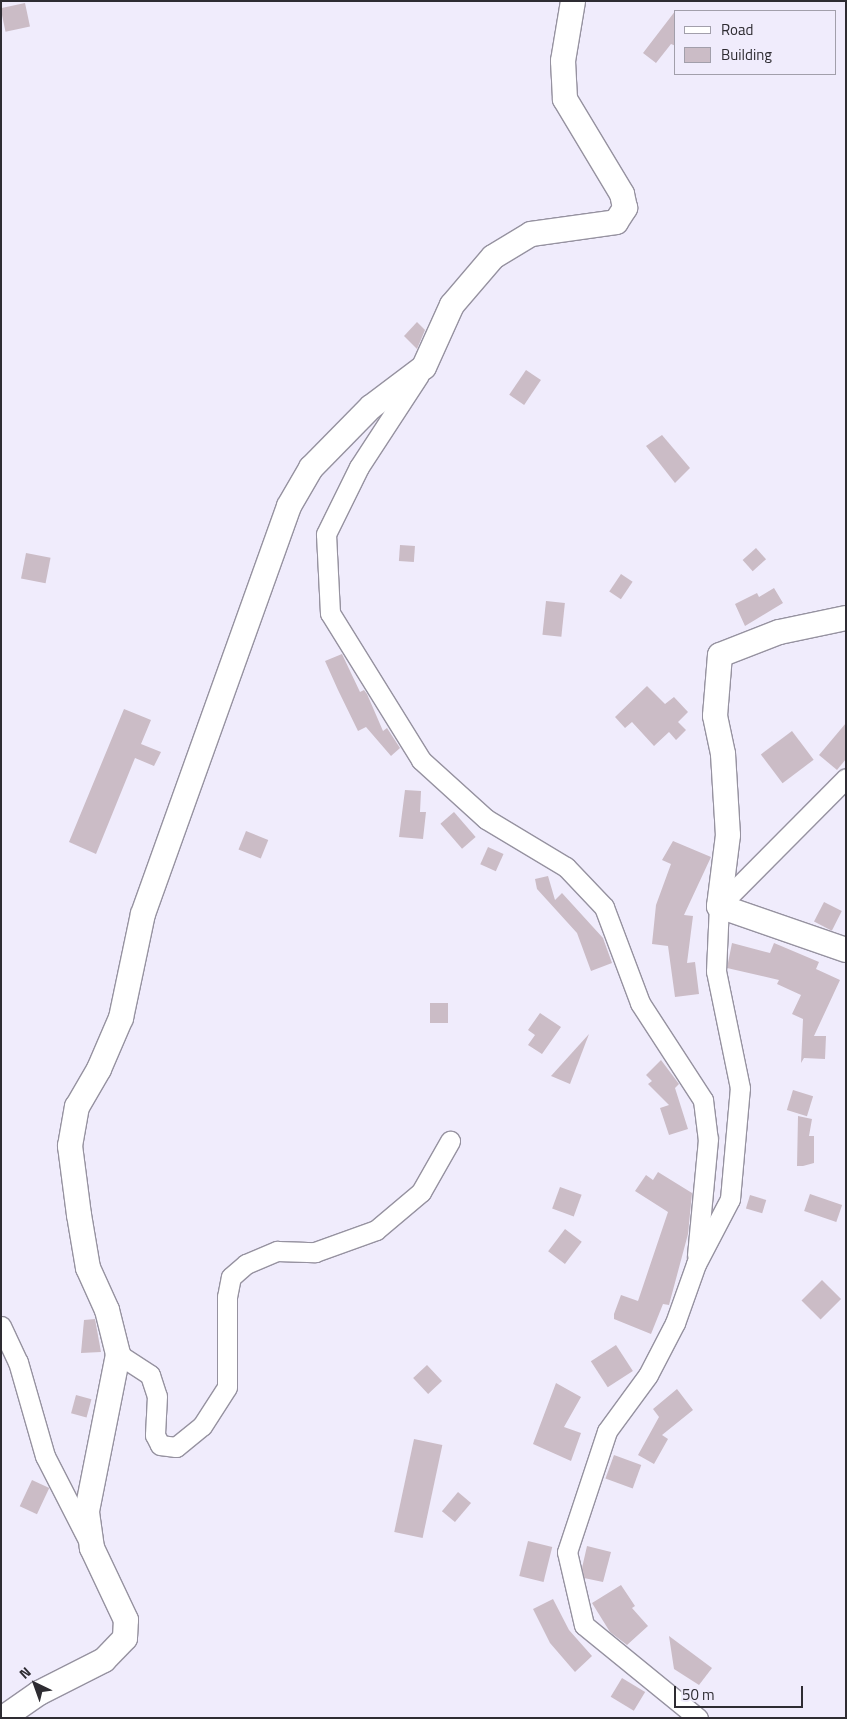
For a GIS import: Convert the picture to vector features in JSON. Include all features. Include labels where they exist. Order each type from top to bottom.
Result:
[{"type":"street","points":[[573,1],[563,61],[565,99],[622,194],[625,208],[616,222],[531,234],[493,257],[452,305],[424,367],[359,467],[326,534],[330,613],[421,760],[486,819],[566,867],[604,907],[640,1003],[704,1100],[708,1139],[696,1264]]},
{"type":"street","points":[[92,1548],[87,1511],[118,1354],[107,1310],[88,1268],[79,1215],[70,1146],[77,1107],[99,1069],[121,1018],[143,914],[289,506],[311,468],[371,407],[424,367]]},
{"type":"street","points":[[698,1718],[584,1625],[567,1552],[607,1431],[648,1375],[675,1322],[696,1264],[730,1199],[740,1088],[716,971],[719,906],[728,835],[723,754],[714,716],[720,655],[779,632],[846,618]]},
{"type":"street","points":[[719,906],[846,778]]},
{"type":"street","points":[[719,906],[846,950]]},
{"type":"street","points":[[118,1354],[150,1375],[157,1396],[155,1435],[160,1445],[176,1447],[202,1426],[227,1387],[227,1297],[231,1277],[246,1264],[277,1251],[315,1252],[376,1230],[421,1192],[450,1141]]},
{"type":"street","points":[[1,1326],[18,1362],[45,1456],[126,1620],[125,1638],[104,1660],[39,1693],[3,1718]]},
{"type":"building","points":[[25,3],[30,26],[6,32],[1,8]]},
{"type":"building","points":[[674,13],[674,45],[671,44],[656,63],[643,53]]},
{"type":"building","points":[[417,322],[425,330],[417,349],[404,336]]},
{"type":"building","points":[[526,370],[541,380],[524,405],[509,395]]},
{"type":"building","points":[[662,435],[690,468],[675,483],[646,446]]},
{"type":"building","points":[[400,545],[415,546],[414,562],[399,561]]},
{"type":"building","points":[[756,548],[766,559],[753,571],[743,560]]},
{"type":"building","points":[[26,553],[51,558],[46,583],[21,579]]},
{"type":"building","points":[[621,574],[633,582],[621,599],[609,591]]},
{"type":"building","points":[[774,588],[783,603],[745,626],[735,604],[757,593],[759,597]]},
{"type":"building","points":[[546,601],[565,603],[561,637],[542,635]]},
{"type":"building","points":[[342,654],[360,692],[364,690],[367,694],[383,731],[387,728],[400,748],[391,756],[366,727],[358,731],[338,690],[325,661]]},
{"type":"building","points":[[647,686],[665,704],[674,697],[688,712],[678,722],[686,730],[676,740],[669,732],[654,746],[632,722],[625,728],[615,717]]},
{"type":"building","points":[[124,709],[151,720],[141,744],[161,752],[154,766],[135,758],[96,854],[69,842]]},
{"type":"building","points":[[846,723],[846,759],[837,770],[819,755]]},
{"type":"building","points":[[792,731],[814,760],[783,783],[761,754]]},
{"type":"building","points":[[405,790],[421,791],[420,812],[426,812],[423,839],[399,837]]},
{"type":"building","points":[[454,812],[476,837],[462,849],[440,824]]},
{"type":"building","points":[[246,831],[268,840],[261,859],[239,850]]},
{"type":"building","points":[[673,841],[711,857],[684,915],[693,916],[687,963],[695,962],[699,994],[675,997],[668,946],[652,944],[656,905],[671,864],[662,860]]},
{"type":"building","points":[[488,847],[504,854],[496,871],[480,864]]},
{"type":"building","points":[[548,876],[555,900],[562,893],[603,938],[612,963],[591,971],[577,933],[537,889],[535,879]]},
{"type":"building","points":[[824,902],[842,911],[832,931],[814,922]]},
{"type":"building","points":[[732,943],[770,953],[774,943],[819,962],[816,969],[840,980],[814,1036],[826,1036],[825,1059],[804,1058],[801,1063],[803,1019],[792,1014],[801,995],[777,984],[779,980],[727,968]]},
{"type":"building","points":[[430,1003],[448,1003],[448,1023],[430,1023]]},
{"type":"building","points":[[540,1013],[561,1027],[542,1054],[528,1045],[535,1035],[528,1030]]},
{"type":"building","points":[[589,1034],[570,1084],[551,1076]]},
{"type":"building","points":[[661,1060],[679,1084],[675,1088],[688,1129],[669,1135],[660,1108],[669,1105],[648,1084],[652,1081],[646,1075]]},
{"type":"building","points":[[793,1090],[813,1096],[807,1116],[787,1110]]},
{"type":"building","points":[[798,1116],[812,1119],[809,1136],[814,1136],[814,1163],[803,1166],[797,1166]]},
{"type":"building","points":[[658,1172],[692,1193],[688,1234],[669,1305],[663,1304],[651,1334],[614,1319],[614,1314],[621,1295],[638,1301],[668,1212],[635,1191],[646,1175],[653,1180]]},
{"type":"building","points":[[560,1187],[582,1195],[574,1216],[552,1209]]},
{"type":"building","points":[[810,1194],[842,1205],[836,1222],[804,1211]]},
{"type":"building","points":[[750,1195],[766,1200],[762,1213],[746,1208]]},
{"type":"building","points":[[565,1229],[582,1242],[565,1264],[548,1251]]},
{"type":"building","points":[[822,1280],[841,1299],[821,1320],[801,1301]]},
{"type":"building","points":[[95,1319],[101,1352],[81,1353],[84,1320]]},
{"type":"building","points":[[616,1345],[633,1371],[608,1387],[591,1361]]},
{"type":"building","points":[[427,1365],[442,1381],[428,1394],[413,1378]]},
{"type":"building","points":[[556,1383],[581,1397],[564,1427],[581,1433],[571,1461],[533,1444]]},
{"type":"building","points":[[677,1389],[693,1410],[662,1435],[668,1439],[654,1464],[638,1455],[659,1417],[653,1409]]},
{"type":"building","points":[[76,1395],[91,1399],[87,1417],[71,1413]]},
{"type":"building","points":[[414,1439],[442,1445],[423,1538],[394,1532]]},
{"type":"building","points":[[614,1455],[641,1465],[633,1488],[605,1478]]},
{"type":"building","points":[[32,1480],[49,1488],[37,1514],[20,1506]]},
{"type":"building","points":[[458,1492],[471,1503],[455,1522],[442,1511]]},
{"type":"building","points":[[528,1541],[552,1547],[544,1582],[519,1576]]},
{"type":"building","points":[[587,1546],[611,1552],[603,1582],[584,1578],[582,1568]]},
{"type":"building","points":[[621,1585],[635,1606],[632,1608],[648,1626],[627,1645],[610,1632],[592,1603]]},
{"type":"building","points":[[553,1599],[569,1630],[592,1656],[575,1672],[550,1643],[533,1609]]},
{"type":"building","points":[[669,1636],[712,1668],[699,1685],[674,1669]]},
{"type":"building","points":[[622,1678],[645,1692],[634,1711],[611,1697]]}]
